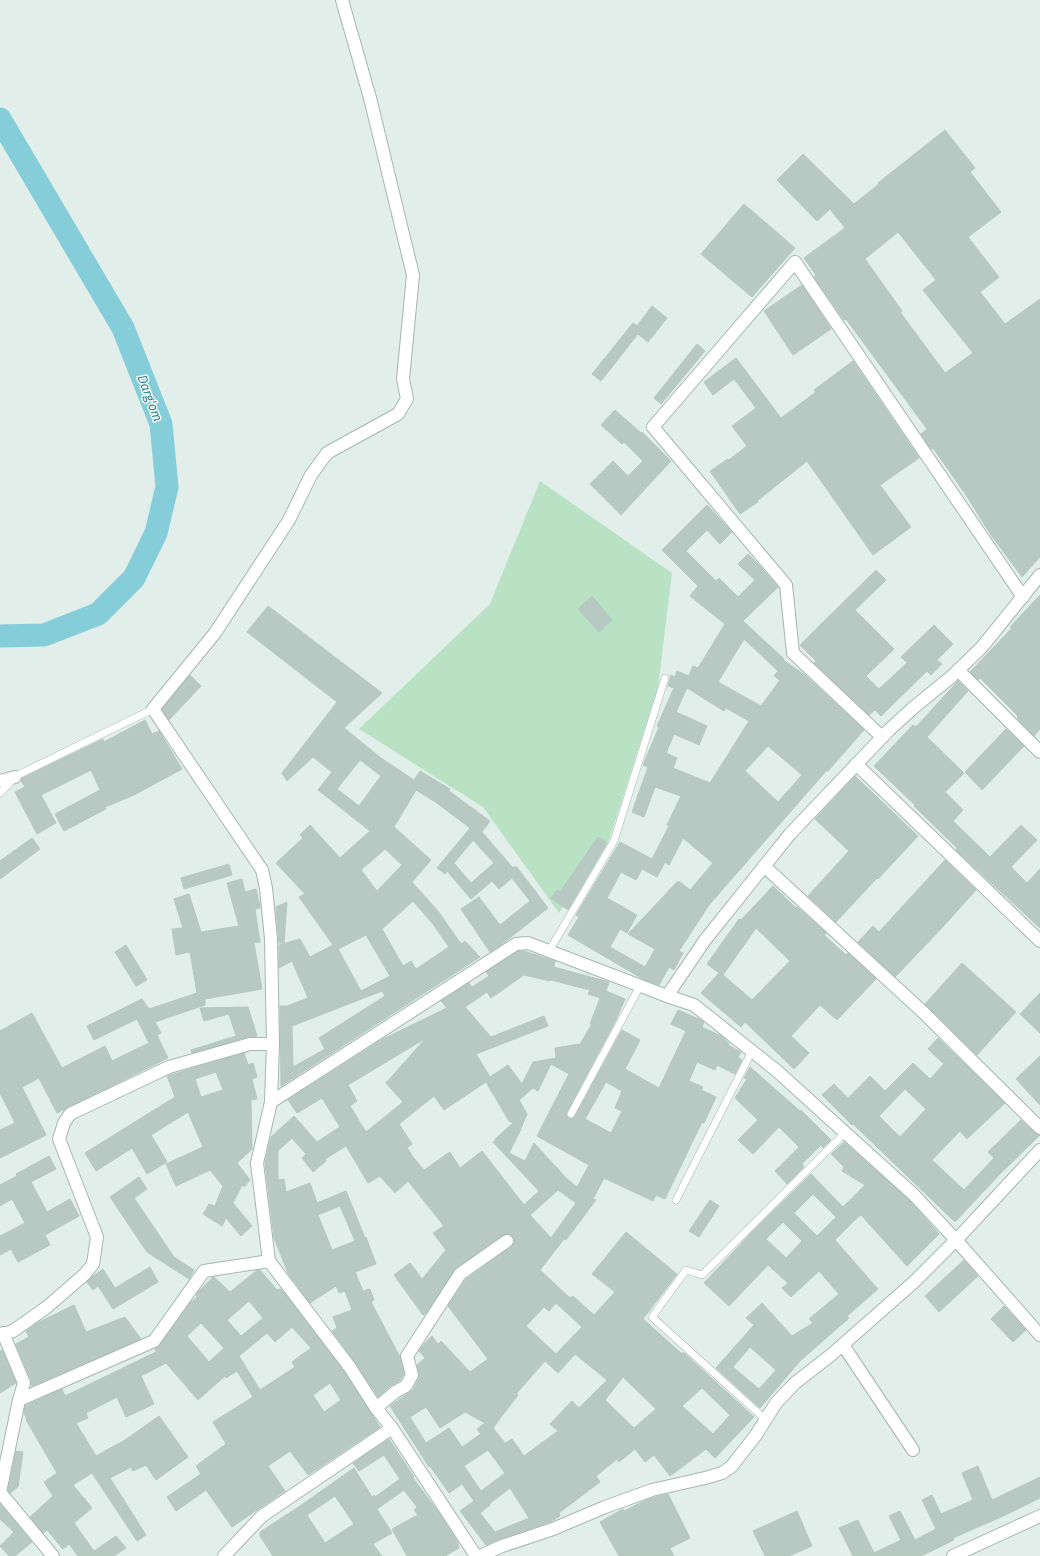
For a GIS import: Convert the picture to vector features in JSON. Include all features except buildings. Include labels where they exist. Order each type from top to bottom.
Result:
[{"type":"street","points":[[342,0],[370,98],[413,275],[403,379],[407,399],[398,414],[327,453],[311,475],[289,520],[216,633],[153,709],[262,870],[266,888],[271,939],[274,1044],[272,1102],[257,1163],[269,1261],[349,1366],[376,1408],[392,1428],[476,1556]]},
{"type":"street","points":[[882,737],[793,653],[786,585],[653,427],[795,262],[1023,597]]},
{"type":"street","points":[[667,996],[705,940],[790,834],[882,737],[982,647],[1040,575]]},
{"type":"street","points":[[958,670],[1040,752]]},
{"type":"street","points":[[856,764],[1040,941]]},
{"type":"street","points":[[0,781],[15,777]]},
{"type":"street","points":[[764,866],[924,1014],[1040,1128]]},
{"type":"street","points":[[272,1102],[516,944],[528,942],[640,986],[694,1005],[777,1070],[914,1195],[1040,1335]]},
{"type":"street","points":[[53,1556],[0,1492],[19,1400],[24,1383],[2,1334],[13,1331],[47,1307],[85,1274],[93,1264],[97,1237],[59,1139],[64,1123],[70,1114],[169,1067],[250,1044],[274,1044]]},
{"type":"street","points":[[480,1556],[502,1546],[553,1529],[604,1507],[652,1490],[722,1473],[731,1467],[740,1458],[776,1403],[795,1383],[843,1345],[914,1282],[956,1240],[1040,1150]]},
{"type":"street","points":[[376,1408],[395,1392],[406,1386],[412,1375],[407,1356],[460,1274],[507,1241]]},
{"type":"street","points":[[19,1400],[154,1341],[204,1271],[269,1261]]},
{"type":"street","points":[[843,1345],[913,1450]]},
{"type":"street","points":[[224,1556],[262,1516],[392,1428]]},
{"type":"street","points":[[953,1556],[1040,1516]]},
{"type":"lane","points":[[549,951],[614,841],[665,678]]},
{"type":"lane","points":[[0,793],[15,777],[153,709]]},
{"type":"lane","points":[[571,1114],[640,986]]},
{"type":"lane","points":[[676,1200],[752,1051]]},
{"type":"lane","points":[[766,1420],[652,1317],[686,1270],[702,1276],[846,1132]]},
{"type":"green space","points":[[540,481],[672,573],[658,687],[609,840],[559,913],[483,807],[359,729],[490,604]]},
{"type":"waterway","name":"Darg'om","points":[[0,119],[123,328],[161,424],[167,487],[156,533],[134,578],[98,614],[44,635],[0,636]]}]
